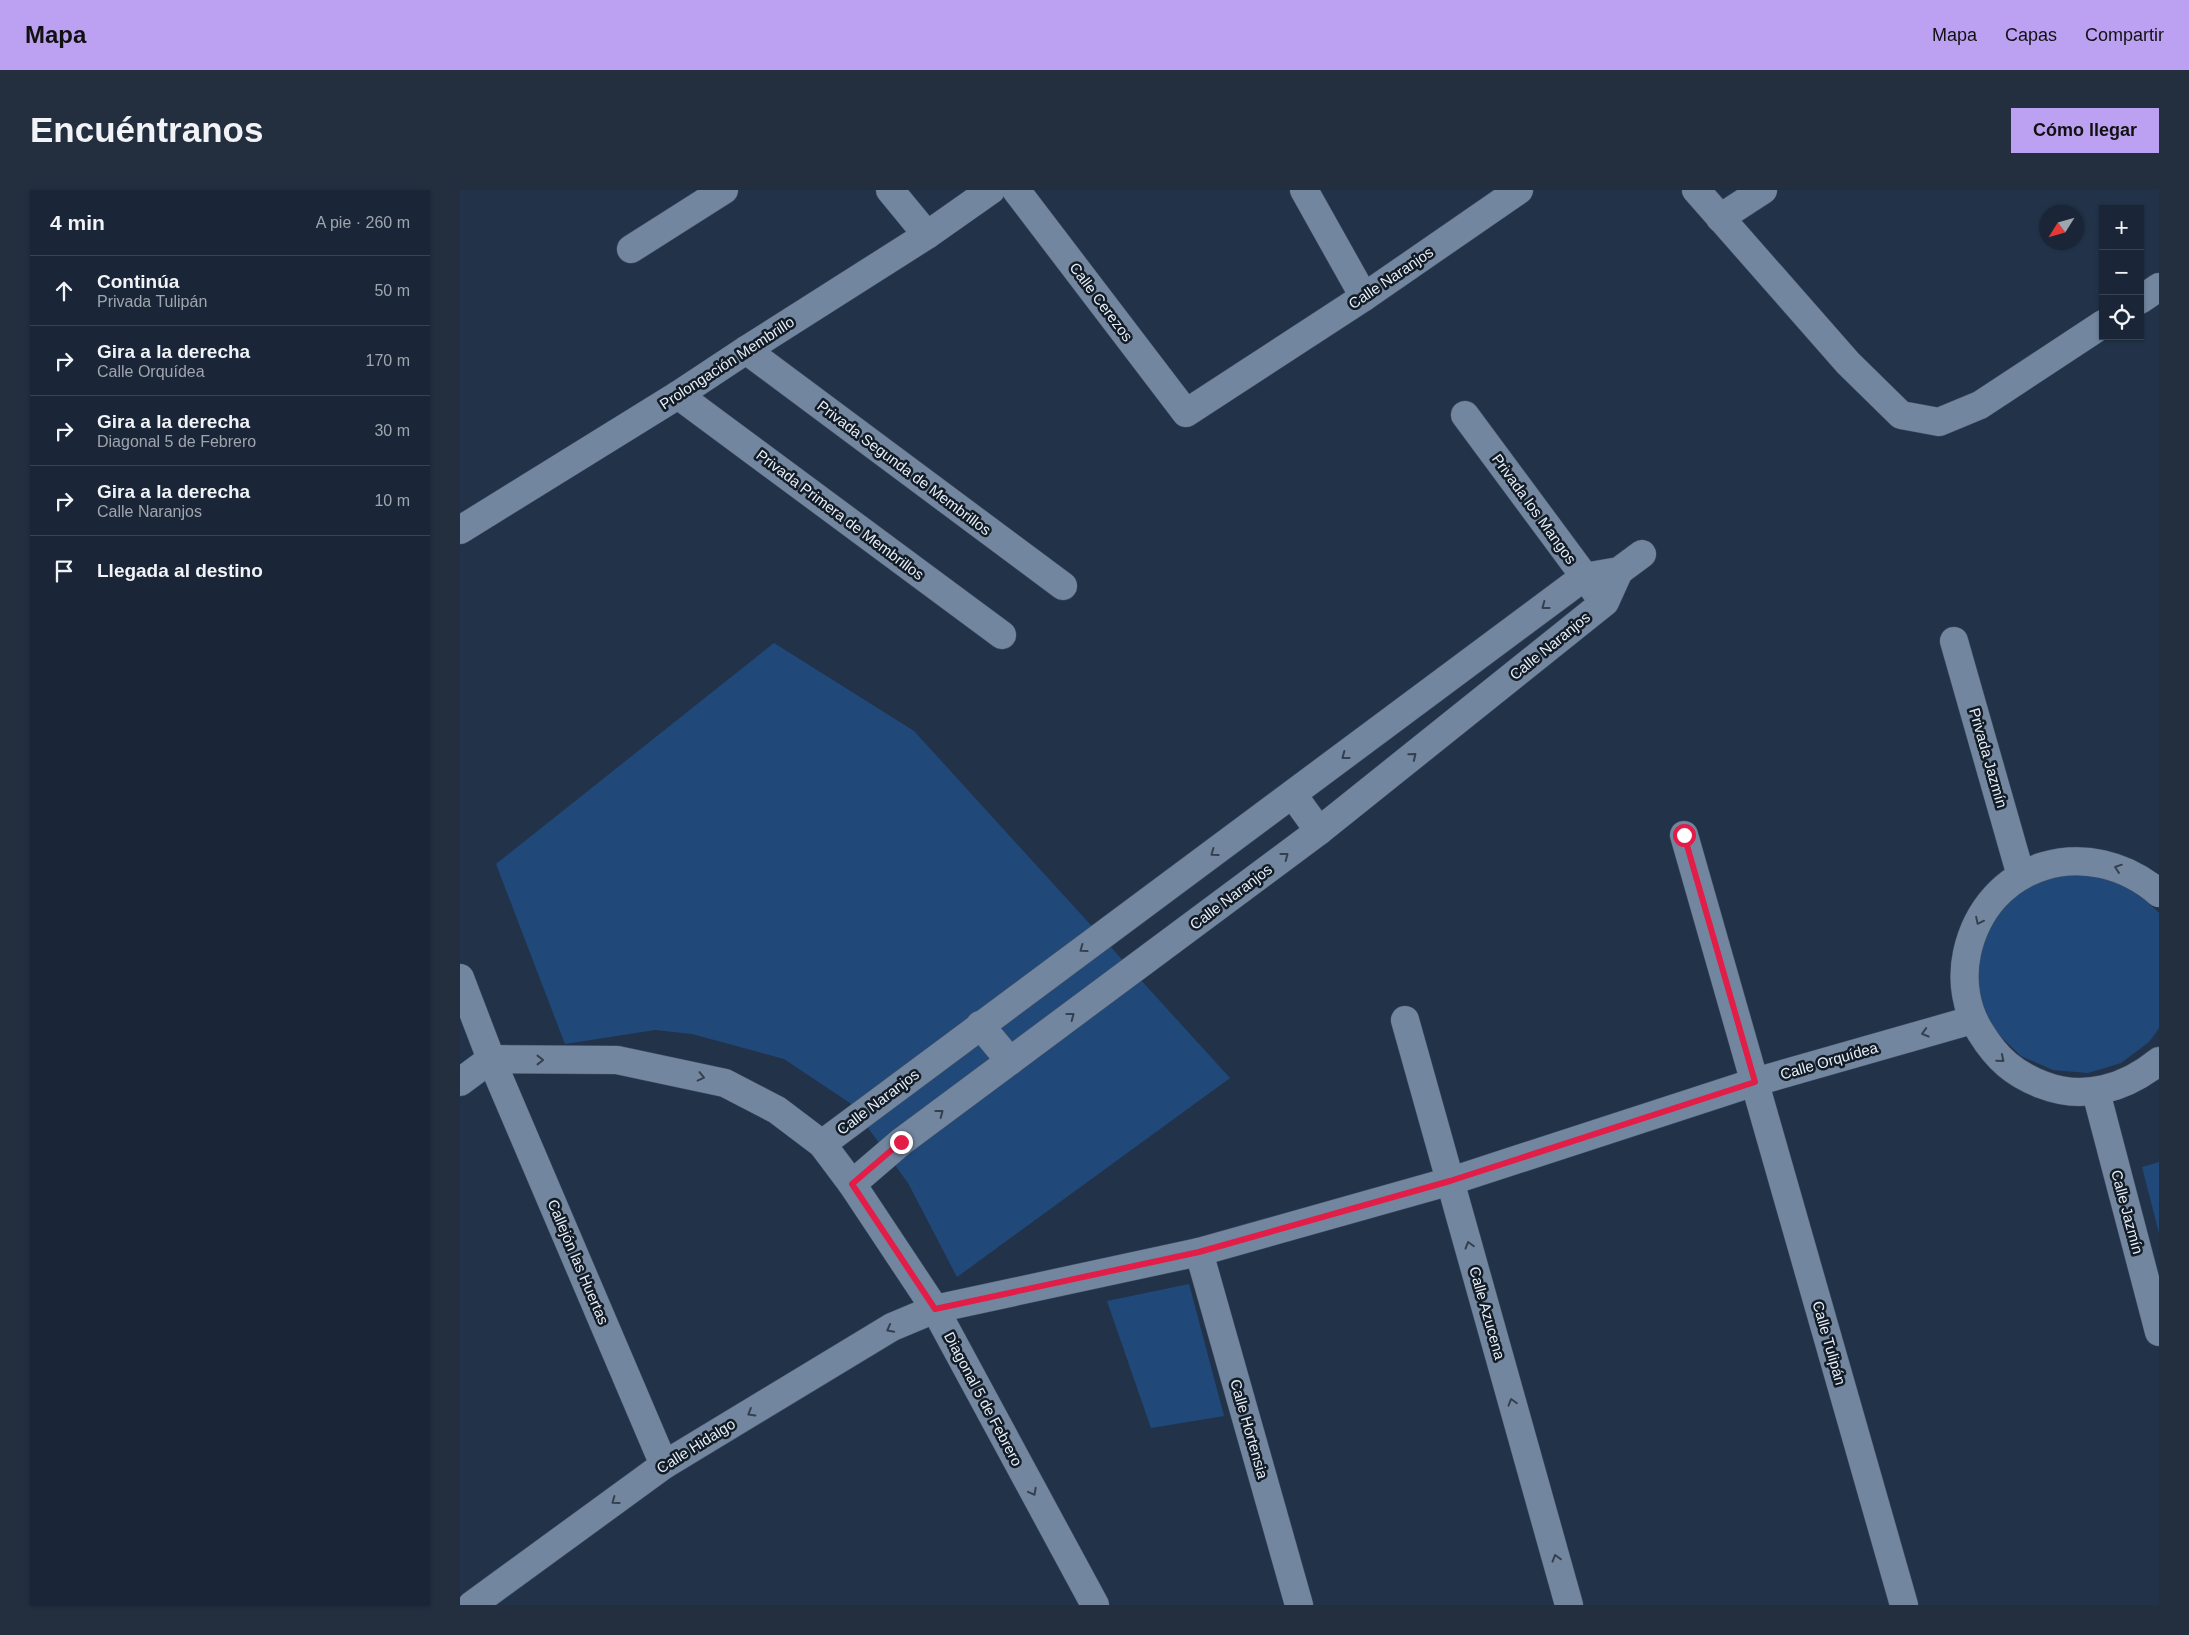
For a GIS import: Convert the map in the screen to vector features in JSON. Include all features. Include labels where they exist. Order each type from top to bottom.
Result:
[{"type":"street","points":[[631,249],[724,190]]},
{"type":"street","points":[[890,190],[927,235]]},
{"type":"street","name":"Prolongación Membrillo","points":[[460,530],[678,395],[927,235],[991,190]]},
{"type":"street","name":"Calle Cerezos","points":[[1016,190],[1186,413]]},
{"type":"street","points":[[1304,190],[1364,297]]},
{"type":"street","name":"Calle Naranjos","points":[[1186,413],[1364,297],[1519,190]]},
{"type":"street","points":[[1696,190],[1848,363],[1901,415],[1940,422],[1980,405],[2099,327]]},
{"type":"street","points":[[1720,218],[1763,190]]},
{"type":"street","points":[[2144,297],[2159,287]]},
{"type":"street","name":"Privada Segunda de Membrillos","points":[[746,350],[1063,586]]},
{"type":"street","name":"Privada Primera de Membrillos","points":[[678,395],[1002,635]]},
{"type":"street","name":"Privada los Mangos","points":[[1466,415],[1584,577],[1605,602]]},
{"type":"street","points":[[1584,577],[1619,571],[1642,554]]},
{"type":"street","points":[[1605,602],[1619,571]]},
{"type":"street","name":"Calle Naranjos","points":[[822,1144],[1584,577]]},
{"type":"street","name":"Calle Naranjos","points":[[852,1184],[901,1142],[1319,831],[1605,602]]},
{"type":"street","name":"Privada Jazmín","points":[[1954,641],[2021,876]]},
{"type":"street","points":[[1293,794],[1319,831]]},
{"type":"street","name":"Calle Tulipán","points":[[1684,835],[1904,1605]]},
{"type":"street","points":[[2159,893],[2135,875],[2120,868],[2095,861],[2070,861],[2045,866],[2021,876],[1999,893],[1982,914],[1970,939],[1964,966],[1965,993],[1972,1020],[1992,1052],[2022,1077],[2058,1091],[2096,1092],[2121,1086],[2144,1074],[2159,1061]]},
{"type":"street","name":"Callejón las Huertas","points":[[460,978],[491,1059],[664,1465]]},
{"type":"street","name":"Calle Azucena","points":[[1405,1020],[1569,1605]]},
{"type":"street","name":"Calle Orquídea","points":[[935,1309],[1199,1252],[1450,1181],[1755,1082],[1972,1020]]},
{"type":"street","points":[[980,1025],[1010,1061]]},
{"type":"street","points":[[460,1082],[491,1059]]},
{"type":"street","name":"Diagonal 5 de Febrero","points":[[491,1059],[618,1060],[725,1083],[777,1110],[822,1144],[852,1184],[935,1309],[1095,1605]]},
{"type":"street","name":"Calle Jazmín","points":[[2096,1092],[2159,1332]]},
{"type":"street","name":"Calle Hortensia","points":[[1199,1252],[1299,1605]]},
{"type":"street","name":"Calle Hidalgo","points":[[472,1605],[664,1465],[892,1327],[935,1309]]},
{"type":"shaded area","points":[[774,643],[914,731],[1230,1078],[957,1277],[908,1183],[850,1103],[784,1059],[692,1034],[655,1030],[565,1044],[496,864]]},
{"type":"shaded area","points":[[2077,870],[2108,876],[2136,891],[2159,913],[2159,1028],[2149,1042],[2121,1063],[2088,1073],[2053,1070],[2021,1056],[1996,1032],[1981,1003],[1976,972],[1980,941],[2017,890],[2046,875]]},
{"type":"shaded area","points":[[2159,1162],[2159,1233],[2142,1167]]},
{"type":"shaded area","points":[[1189,1284],[1224,1416],[1151,1428],[1107,1301]]},
{"type":"route","points":[[901,1142],[852,1184],[935,1309],[1199,1252],[1450,1181],[1755,1082],[1684,835]]}]
